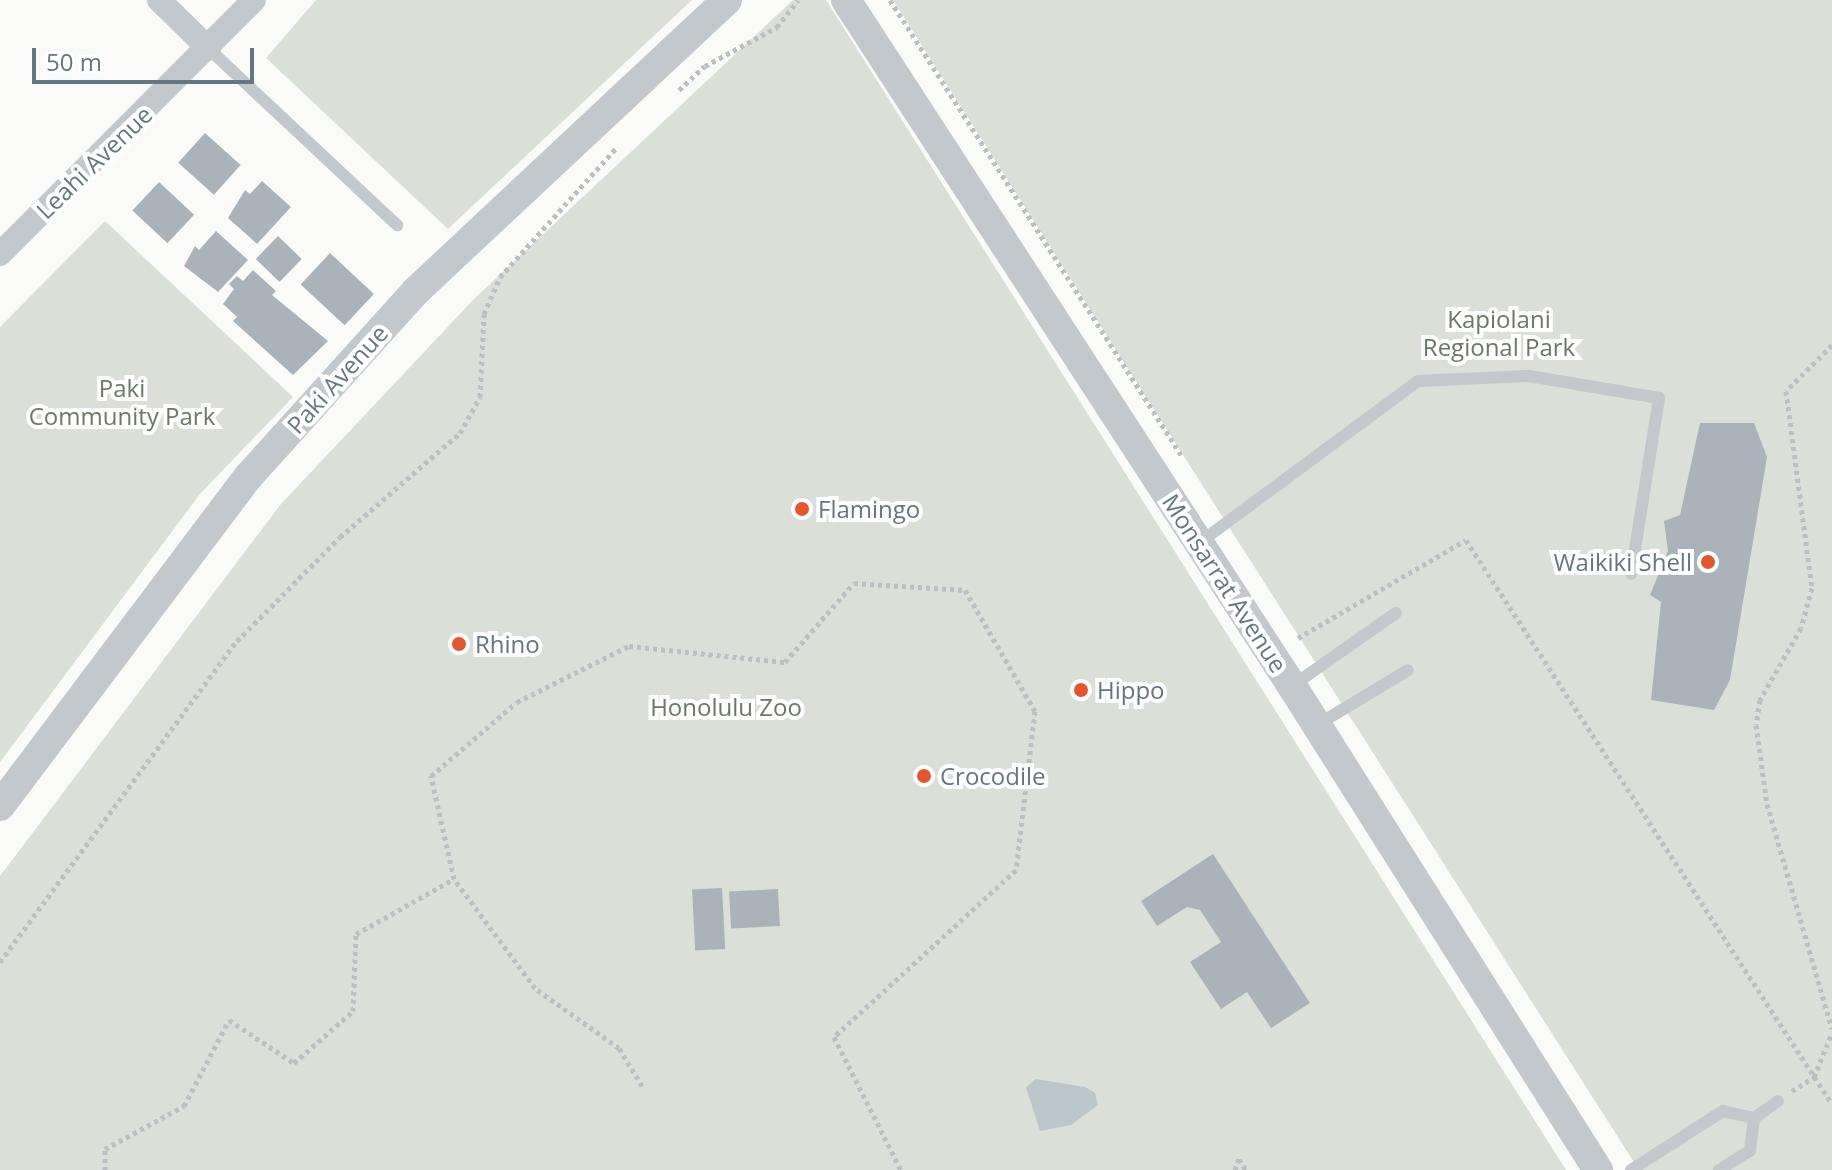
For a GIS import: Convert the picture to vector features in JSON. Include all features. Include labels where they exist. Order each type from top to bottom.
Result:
[{"type":"street","points":[[159,0],[209,49]]},
{"type":"street","name":"Leahi Avenue","points":[[0,254],[209,49],[254,0]]},
{"type":"street","name":"Paki Avenue","points":[[0,806],[248,477],[366,346],[416,291],[727,0]]},
{"type":"street","name":"Monsarrat Avenue","points":[[846,0],[1292,686],[1598,1170]]},
{"type":"lane","points":[[209,49],[397,225]]},
{"type":"lane","points":[[1199,543],[1418,381],[1529,376],[1659,398],[1631,574]]},
{"type":"lane","points":[[1292,686],[1396,613]]},
{"type":"lane","points":[[1317,725],[1408,670]]},
{"type":"lane","points":[[1719,1170],[1750,1151],[1754,1118],[1778,1101]]},
{"type":"lane","points":[[1631,1170],[1723,1111],[1754,1118]]},
{"type":"path","points":[[673,95],[705,66],[777,27],[798,0]]},
{"type":"path","points":[[890,0],[1184,460]]},
{"type":"path","points":[[0,962],[237,641],[340,537],[460,433],[480,397],[484,314],[500,277],[618,146]]},
{"type":"path","points":[[1814,1077],[1832,1031],[1767,804],[1756,725],[1760,700],[1801,628],[1812,588],[1786,391],[1832,345]]},
{"type":"path","points":[[1291,627],[1300,641],[1466,540],[1832,1104]]},
{"type":"path","points":[[642,1086],[619,1048],[535,988],[454,879],[431,776],[517,702],[629,646],[785,662],[854,583],[965,590],[1035,711],[1016,870],[834,1037],[901,1170]]},
{"type":"path","points":[[105,1170],[105,1149],[184,1106],[229,1020],[294,1063],[353,1011],[356,934],[454,879]]},
{"type":"path","points":[[1235,1170],[1239,1159],[1246,1170]]},
{"type":"green space","points":[[316,0],[692,0],[448,229],[266,58]]},
{"type":"green space","name":"Honolulu Zoo","points":[[793,0],[826,0],[1566,1170],[0,1170],[0,876],[281,504],[474,299]]},
{"type":"green space","name":"Kapiolani Regional Park","points":[[893,0],[1832,0],[1832,1170],[1639,1170]]},
{"type":"green space","name":"Paki Community Park","points":[[105,221],[293,397],[200,494],[0,762],[0,327]]},
{"type":"shaded area","points":[[1036,1079],[1085,1087],[1095,1093],[1098,1105],[1071,1125],[1040,1131],[1026,1087]]},
{"type":"building","points":[[205,133],[241,165],[214,195],[178,163]]},
{"type":"building","points":[[262,181],[291,207],[257,244],[228,218],[245,190],[250,194]]},
{"type":"building","points":[[159,182],[194,215],[168,243],[132,211]]},
{"type":"building","points":[[216,231],[248,260],[218,292],[184,266],[195,246],[199,250]]},
{"type":"building","points":[[278,236],[302,259],[280,282],[256,259]]},
{"type":"building","points":[[330,253],[374,294],[345,325],[301,284]]},
{"type":"building","points":[[253,270],[276,291],[272,295],[328,341],[293,375],[233,321],[237,317],[223,304],[234,289],[229,284],[237,276],[243,281]]},
{"type":"building","name":"Waikiki Shell","points":[[1700,423],[1754,423],[1767,457],[1730,680],[1714,710],[1651,700],[1661,602],[1650,595],[1668,551],[1664,521],[1680,515]]},
{"type":"building","points":[[1213,854],[1310,1003],[1271,1028],[1247,992],[1221,1009],[1190,962],[1221,942],[1200,910],[1187,907],[1157,926],[1141,901]]},
{"type":"building","points":[[722,888],[725,949],[695,950],[692,890]]},
{"type":"building","points":[[778,889],[780,926],[731,929],[729,892]]},
{"type":"place","name":"Flamingo","points":[[802,509]]},
{"type":"place","name":"Waikiki Shell","points":[[1708,562]]},
{"type":"place","name":"Rhino","points":[[459,644]]},
{"type":"place","name":"Hippo","points":[[1081,690]]},
{"type":"place","name":"Crocodile","points":[[924,776]]}]
